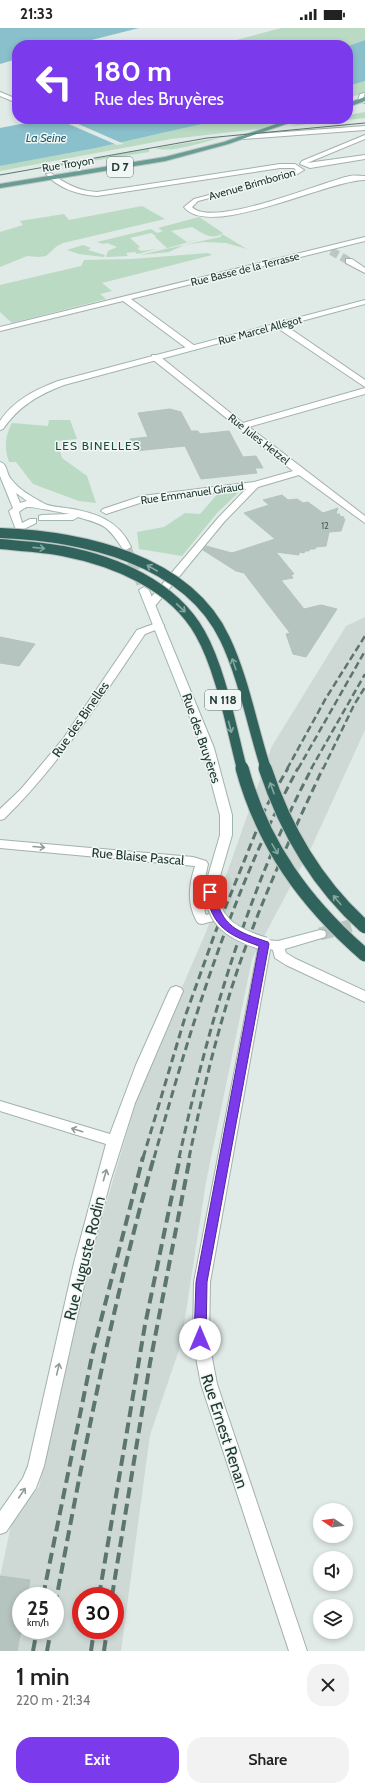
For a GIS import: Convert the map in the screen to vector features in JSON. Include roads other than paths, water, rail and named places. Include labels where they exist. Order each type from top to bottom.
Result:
[{"type":"highway","name":"N 118","points":[[0,533],[53,536],[90,544],[142,562],[171,579],[203,607],[219,628],[234,663],[264,767],[283,818],[304,856],[338,902],[365,927]]},
{"type":"highway","name":"N 118","points":[[0,544],[63,551],[108,563],[156,586],[185,611],[200,633],[214,665],[250,797],[268,837],[292,878],[336,930],[365,955]]},
{"type":"main road","points":[[353,99],[364,98]]},
{"type":"main road","points":[[353,103],[364,98]]},
{"type":"main road","name":"Rue Troyon","points":[[0,186],[186,153],[282,124]]},
{"type":"main road","name":"Rue Troyon","points":[[0,181],[51,176]]},
{"type":"street","points":[[0,89],[12,95]]},
{"type":"street","points":[[0,94],[12,100]]},
{"type":"street","points":[[243,137],[365,128]]},
{"type":"street","points":[[365,137],[304,162],[303,164],[310,166],[365,157]]},
{"type":"street","name":"Avenue Brimborion","points":[[51,176],[77,191],[97,194],[280,166],[295,166],[301,170],[292,175],[196,200],[188,207],[195,213],[211,216],[291,198],[351,174],[365,178]]},
{"type":"street","name":"Rue Basse de la Terrasse","points":[[0,329],[365,239]]},
{"type":"street","points":[[349,261],[365,270]]},
{"type":"street","points":[[124,298],[192,348]]},
{"type":"street","name":"Rue Marcel Allégot","points":[[0,427],[8,414],[21,402],[39,391],[61,383],[365,302]]},
{"type":"street","points":[[278,325],[365,384]]},
{"type":"street","name":"Rue Jules Hetzel","points":[[154,357],[300,472],[365,520]]},
{"type":"street","points":[[242,426],[365,391]]},
{"type":"street","points":[[0,464],[7,481],[19,528],[46,514],[42,506],[7,481]]},
{"type":"street","points":[[151,604],[203,540],[255,485],[300,472]]},
{"type":"street","name":"Rue Emmanuel Giraud","points":[[106,511],[142,499],[255,485]]},
{"type":"street","points":[[16,512],[30,503],[68,511],[103,521],[114,527],[122,538],[126,547]]},
{"type":"street","points":[[38,519],[83,516]]},
{"type":"street","name":"Rue des Bruyères","points":[[144,590],[151,604],[208,748],[226,815],[226,835],[212,883],[211,901],[217,916]]},
{"type":"street","name":"Rue des Binelles","points":[[0,816],[24,792],[67,741],[141,632],[159,625]]},
{"type":"street","name":"Rue Blaise Pascal","points":[[0,844],[193,861],[202,864],[196,885],[195,897],[197,911],[202,920],[217,916]]},
{"type":"street","points":[[217,916],[238,935],[271,945],[320,934]]},
{"type":"street","points":[[271,945],[280,955],[291,962],[365,997]]},
{"type":"street","name":"Rue Ernest Renan","points":[[271,945],[202,1282],[200,1339],[205,1370],[212,1393],[298,1651]]},
{"type":"street","name":"Rue Auguste Rodin","points":[[0,1526],[30,1482],[36,1466],[90,1227],[115,1141],[140,1070],[176,991]]},
{"type":"street","points":[[0,1106],[115,1141]]},
{"type":"water","points":[[0,28],[139,28],[92,40],[12,40],[12,60],[0,64]]},
{"type":"water","points":[[365,40],[365,81],[353,85],[353,44]]},
{"type":"water","name":"La Seine","points":[[20,124],[202,124],[96,148],[0,166],[0,128]]},
{"type":"tunnel","points":[[331,251],[349,261]]},
{"type":"tunnel","points":[[126,547],[144,590]]},
{"type":"tunnel","points":[[320,934],[365,922]]},
{"type":"tram line","points":[[0,175],[207,138],[365,123]]},
{"type":"railway","points":[[287,769],[326,698],[365,636]]},
{"type":"railway","points":[[298,769],[365,651]]},
{"type":"railway","points":[[311,769],[365,674]]},
{"type":"railway","points":[[323,769],[354,705],[365,687]]},
{"type":"railway","points":[[143,1158],[186,1014],[215,933],[266,807],[288,768]]},
{"type":"railway","points":[[154,1158],[198,1009],[233,910],[274,815],[298,768]]},
{"type":"railway","points":[[179,1158],[203,1058],[232,958],[268,861],[312,768]]},
{"type":"railway","points":[[189,1158],[212,1056],[242,957],[270,885],[323,768]]},
{"type":"railway","points":[[45,1587],[93,1351],[143,1157]]},
{"type":"railway","points":[[59,1587],[99,1380],[125,1268],[154,1157]]},
{"type":"railway","points":[[101,1587],[145,1325],[180,1157]]},
{"type":"railway","points":[[113,1587],[150,1363],[190,1157]]},
{"type":"railway","points":[[33,1651],[35,1639]]},
{"type":"railway","points":[[47,1651],[49,1639]]},
{"type":"railway","points":[[91,1651],[93,1639]]},
{"type":"railway","points":[[104,1651],[106,1639]]},
{"type":"district","name":"LES BINELLES","points":[[98,446]]}]
